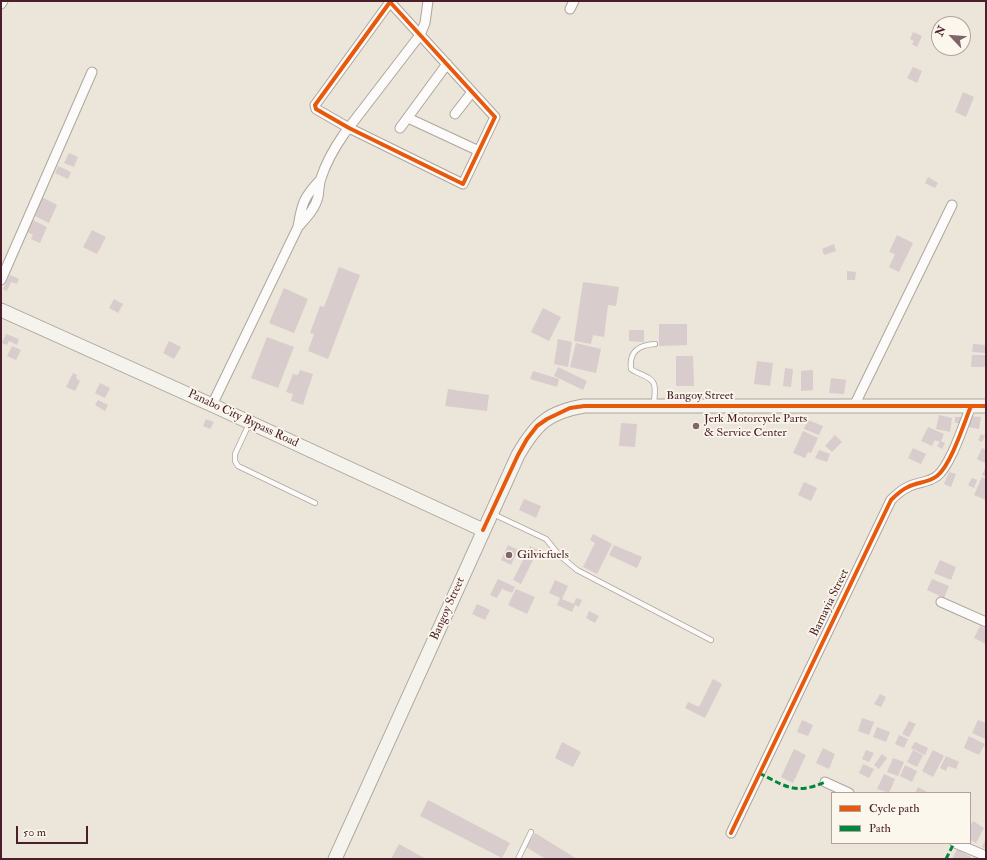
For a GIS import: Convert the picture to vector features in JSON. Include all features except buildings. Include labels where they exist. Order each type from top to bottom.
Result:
[{"type":"main road","name":"Panabo City Bypass Road","points":[[1,310],[250,422],[483,530]]},
{"type":"main road","name":"Bangoy Street","points":[[335,859],[518,455],[527,439],[537,426],[547,419],[570,408],[584,406],[986,406]]},
{"type":"street","points":[[212,405],[298,227],[315,205],[318,198],[321,179],[334,150],[420,35],[425,23],[428,1]]},
{"type":"street","points":[[390,2],[420,35],[495,117],[463,184],[349,128],[317,110],[315,107],[316,103],[390,2]]},
{"type":"street","points":[[400,128],[447,64]]},
{"type":"street","points":[[1,280],[92,72]]},
{"type":"street","points":[[455,114],[472,92]]},
{"type":"street","points":[[408,118],[479,151]]},
{"type":"street","points":[[854,406],[952,205]]},
{"type":"street","name":"Barnayia Street","points":[[731,834],[891,500],[896,494],[908,486],[928,481],[938,475],[946,465],[971,406]]},
{"type":"street","points":[[941,602],[986,622]]},
{"type":"street","points":[[825,782],[847,792]]},
{"type":"street","points":[[957,844],[982,856]]},
{"type":"lane","points":[[654,406],[654,384],[651,380],[631,369],[630,363],[633,353],[638,348],[655,344]]},
{"type":"lane","points":[[250,422],[235,454],[235,461],[238,466],[314,503]]},
{"type":"lane","points":[[491,513],[546,540],[559,556],[577,570],[711,640]]},
{"type":"lane","points":[[518,859],[531,832]]},
{"type":"marked path","points":[[759,773],[791,788],[798,789],[815,786],[825,782]]},
{"type":"marked path","points":[[946,859],[954,844]]},
{"type":"cycle path","points":[[390,2],[495,117],[463,184],[349,128],[316,109],[315,105],[390,2]]},
{"type":"cycle path","points":[[483,530],[527,439],[537,426],[547,419],[570,408],[584,406],[986,406]]},
{"type":"cycle path","points":[[731,833],[891,500],[905,488],[934,478],[942,471],[952,454],[971,406]]},
{"type":"place","name":"Jerk Motorcycle Parts & Service Center","points":[[696,426]]},
{"type":"place","name":"Gilvicfuels","points":[[509,555]]}]
